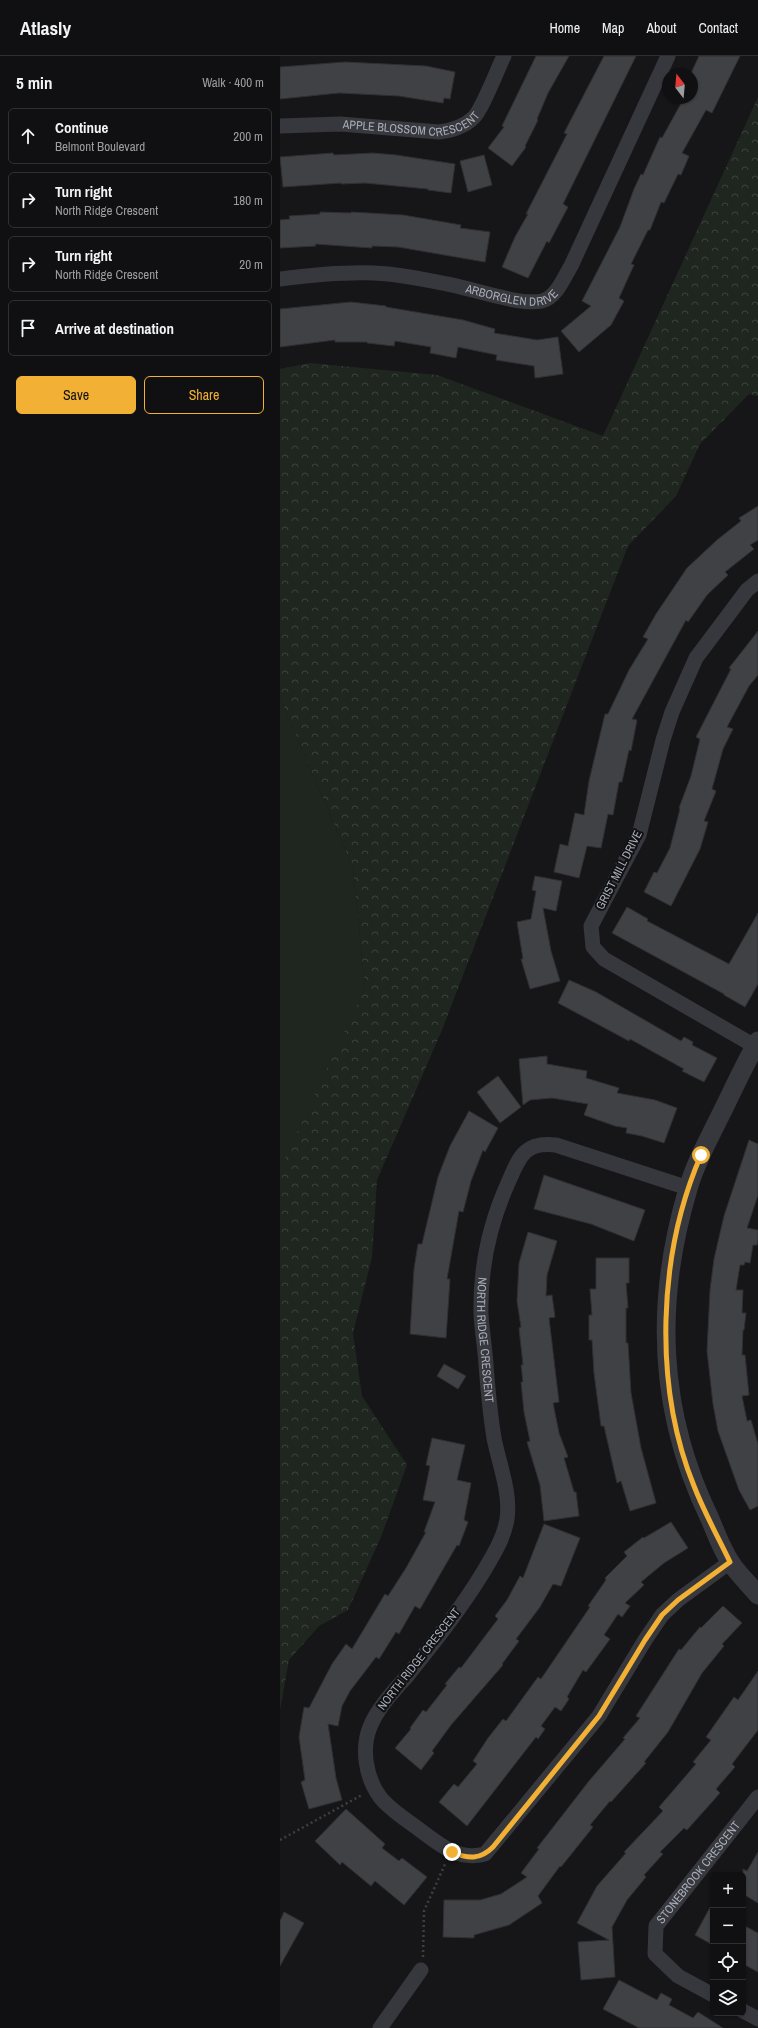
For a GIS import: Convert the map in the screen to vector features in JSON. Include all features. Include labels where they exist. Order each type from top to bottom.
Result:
[{"type":"street","name":"APPLE BLOSSOM CRESCENT","points":[[280,126],[340,124],[439,132],[451,130],[464,125],[475,117],[504,56]]},
{"type":"street","name":"ARBORGLEN DRIVE","points":[[280,279],[332,273],[376,273],[448,284],[490,294],[525,300],[543,300],[552,296],[571,266],[668,56]]},
{"type":"street","name":"GRIST MILL DRIVE","points":[[757,1045],[604,959],[593,947],[591,926],[639,836],[663,740],[672,712],[696,658],[747,590],[758,581]]},
{"type":"street","points":[[757,1045],[701,1155],[688,1188],[679,1222],[667,1293],[665,1347],[670,1398],[681,1449],[694,1486],[730,1562],[758,1595]]},
{"type":"street","name":"NORTH RIDGE CRESCENT","points":[[688,1188],[556,1145],[539,1145],[531,1147],[525,1152],[517,1163],[497,1208],[493,1221],[485,1261],[481,1312],[494,1438],[507,1499],[507,1518],[498,1546],[459,1609],[441,1634],[377,1713],[370,1725],[365,1747],[366,1760],[371,1780],[381,1798],[440,1846],[462,1856],[471,1857],[485,1854],[599,1716],[659,1619],[678,1600],[730,1562]]},
{"type":"street","name":"STONEBROOK CRESCENT","points":[[710,1993],[678,1976],[655,1954],[656,1926],[758,1797]]},
{"type":"street","points":[[380,2028],[421,1970]]},
{"type":"street","points":[[746,2013],[758,2019]]},
{"type":"path","points":[[280,1840],[367,1793]]},
{"type":"path","points":[[421,1970],[424,1911],[446,1862]]},
{"type":"green space","points":[[758,97],[758,396],[749,394],[700,444],[676,496],[628,546],[442,1030],[377,1180],[372,1257],[353,1333],[362,1396],[407,1465],[381,1537],[348,1610],[319,1626],[289,1660],[280,1710],[280,1169],[365,988],[353,868],[280,698],[280,369],[310,363],[437,375],[603,436]]},
{"type":"green space","points":[[280,698],[353,868],[365,988],[280,1175]]},
{"type":"building","points":[[536,56],[569,56],[548,93],[537,119],[538,120],[525,146],[526,147],[512,166],[488,148],[504,127],[502,126]]},
{"type":"building","points":[[604,56],[636,56],[563,204],[568,207],[549,243],[547,241],[528,278],[502,267],[515,237],[528,214],[526,214],[567,134],[564,133]]},
{"type":"building","points":[[699,56],[740,56],[712,113],[706,110],[682,153],[689,156],[681,175],[678,174],[664,203],[661,202],[650,230],[648,230],[631,264],[634,265],[619,298],[624,301],[611,325],[579,352],[561,331],[591,306],[582,301],[620,227],[634,189],[641,174],[643,175],[660,137],[662,138],[681,104],[698,104],[698,68],[693,68]]},
{"type":"building","points":[[345,62],[426,66],[455,72],[450,99],[444,98],[443,103],[399,96],[339,93],[280,99],[280,67]]},
{"type":"building","points":[[333,153],[334,155],[373,153],[396,155],[455,164],[451,193],[428,189],[365,183],[283,187],[280,157]]},
{"type":"building","points":[[484,155],[492,185],[468,192],[460,161]]},
{"type":"building","points":[[320,212],[403,215],[461,225],[460,228],[490,232],[485,262],[398,247],[372,246],[372,248],[315,244],[316,246],[280,248],[280,220],[290,219],[289,216],[320,214]]},
{"type":"building","points":[[351,302],[386,306],[463,320],[495,329],[494,333],[537,340],[558,337],[563,374],[535,378],[534,366],[496,360],[497,355],[458,347],[456,358],[430,353],[431,347],[395,341],[394,346],[367,342],[335,342],[335,340],[280,347],[280,309]]},
{"type":"building","points":[[758,506],[758,540],[750,545],[754,549],[725,572],[728,575],[707,595],[688,622],[686,620],[632,719],[637,720],[631,751],[629,750],[622,782],[619,782],[613,815],[608,814],[601,848],[587,846],[579,878],[554,872],[560,844],[568,846],[575,813],[584,815],[589,781],[605,714],[608,714],[629,670],[648,639],[643,637],[656,614],[687,568],[717,540],[741,521],[739,518]]},
{"type":"building","points":[[758,631],[758,675],[749,686],[727,727],[733,729],[723,749],[712,789],[716,791],[704,821],[708,822],[700,849],[671,906],[644,892],[654,872],[657,873],[670,848],[679,808],[691,776],[700,739],[696,737],[731,669],[729,668]]},
{"type":"building","points":[[535,876],[562,881],[556,911],[543,908],[551,951],[560,981],[530,989],[521,959],[523,959],[517,922],[531,919],[536,891],[532,890]]},
{"type":"building","points":[[627,907],[648,919],[647,921],[729,964],[758,913],[758,984],[745,1007],[612,933]]},
{"type":"building","points":[[569,980],[596,992],[681,1041],[684,1037],[693,1042],[692,1045],[717,1058],[704,1082],[682,1071],[684,1069],[630,1039],[629,1041],[558,1003]]},
{"type":"building","points":[[547,1056],[547,1064],[587,1071],[586,1078],[619,1088],[617,1093],[655,1100],[677,1108],[664,1143],[626,1133],[627,1128],[615,1126],[584,1115],[588,1104],[552,1098],[530,1100],[523,1105],[519,1059]]},
{"type":"building","points":[[498,1076],[521,1107],[500,1123],[477,1092]]},
{"type":"building","points":[[469,1111],[498,1128],[485,1152],[483,1150],[471,1181],[463,1212],[459,1211],[447,1279],[450,1279],[446,1338],[410,1334],[414,1269],[418,1244],[422,1244],[438,1177],[450,1146]]},
{"type":"building","points":[[749,1140],[758,1144],[758,1195],[747,1228],[758,1230],[758,1239],[757,1245],[753,1245],[750,1263],[745,1262],[744,1265],[740,1265],[736,1290],[743,1290],[742,1313],[746,1313],[743,1330],[742,1355],[745,1355],[749,1395],[742,1396],[747,1421],[751,1420],[758,1444],[758,1506],[750,1510],[739,1490],[718,1431],[713,1404],[707,1351],[710,1290],[714,1259],[724,1216]]},
{"type":"building","points":[[544,1175],[645,1210],[634,1241],[591,1224],[534,1209]]},
{"type":"building","points":[[528,1232],[557,1241],[547,1275],[546,1296],[552,1295],[555,1317],[549,1318],[559,1402],[553,1403],[559,1433],[568,1457],[564,1458],[574,1492],[576,1492],[579,1516],[544,1521],[540,1485],[527,1442],[530,1441],[524,1412],[521,1382],[523,1382],[521,1365],[523,1365],[519,1328],[521,1327],[517,1301],[519,1263]]},
{"type":"building","points":[[596,1258],[629,1258],[629,1283],[626,1283],[628,1308],[626,1308],[626,1343],[628,1343],[631,1393],[641,1448],[656,1503],[630,1511],[621,1481],[617,1483],[604,1426],[601,1426],[594,1373],[592,1340],[589,1340],[589,1315],[592,1315],[590,1289],[596,1289]]},
{"type":"building","points":[[444,1364],[466,1376],[458,1389],[437,1376]]},
{"type":"building","points":[[432,1438],[465,1445],[457,1480],[471,1483],[464,1520],[468,1522],[459,1546],[457,1545],[420,1609],[415,1606],[399,1634],[396,1632],[379,1659],[376,1657],[350,1691],[342,1706],[338,1726],[328,1724],[336,1778],[342,1800],[309,1809],[301,1782],[305,1780],[299,1737],[304,1707],[309,1708],[332,1664],[346,1644],[352,1649],[385,1594],[388,1596],[406,1568],[426,1532],[424,1532],[435,1502],[423,1500],[430,1466],[426,1465]]},
{"type":"building","points":[[671,1522],[688,1548],[664,1563],[641,1582],[644,1585],[625,1603],[630,1606],[622,1617],[618,1614],[604,1635],[610,1639],[586,1672],[583,1670],[567,1697],[569,1699],[561,1711],[555,1707],[541,1726],[545,1729],[538,1739],[536,1737],[467,1826],[439,1802],[454,1784],[458,1787],[477,1764],[473,1761],[488,1738],[503,1719],[506,1721],[538,1677],[541,1679],[590,1607],[588,1606],[606,1580],[605,1578],[627,1556],[624,1552],[643,1537],[644,1538]]},
{"type":"building","points":[[544,1524],[580,1538],[561,1586],[553,1584],[540,1607],[516,1639],[519,1641],[502,1664],[503,1665],[451,1725],[432,1751],[434,1753],[421,1770],[395,1748],[411,1729],[410,1728],[423,1710],[426,1712],[447,1685],[445,1684],[459,1667],[461,1668],[498,1619],[495,1616],[507,1600],[520,1576],[523,1578]]},
{"type":"building","points":[[723,1606],[742,1623],[722,1644],[724,1646],[702,1673],[668,1732],[644,1762],[646,1763],[611,1802],[610,1801],[590,1825],[593,1827],[561,1867],[560,1866],[538,1896],[542,1903],[509,1925],[474,1935],[474,1938],[443,1937],[444,1900],[480,1900],[501,1894],[527,1877],[521,1873],[539,1849],[537,1848],[589,1781],[625,1739],[623,1738],[640,1718],[636,1716],[679,1649],[681,1650],[700,1627],[701,1628]]},
{"type":"building","points":[[758,1671],[758,1730],[732,1764],[735,1767],[716,1789],[720,1793],[687,1830],[684,1828],[660,1852],[663,1854],[644,1875],[646,1877],[627,1900],[612,1927],[615,1977],[581,1980],[578,1942],[609,1940],[577,1923],[597,1886],[626,1853],[624,1852],[663,1811],[659,1807],[696,1764],[693,1762],[711,1740],[706,1737],[734,1697],[738,1700]]},
{"type":"building","points":[[346,1809],[385,1844],[382,1848],[399,1861],[402,1858],[427,1877],[404,1905],[375,1881],[371,1886],[342,1862],[340,1865],[315,1841]]},
{"type":"building","points":[[758,1852],[758,1903],[746,1896],[746,1872],[743,1872],[743,1869],[747,1871]]},
{"type":"building","points":[[710,1908],[710,1943],[695,1935]]},
{"type":"building","points":[[284,1912],[304,1923],[280,1966],[280,1921]]},
{"type":"building","points":[[746,1927],[758,1933],[758,1972],[746,1966]]},
{"type":"building","points":[[619,1980],[657,2000],[661,1993],[672,1999],[669,2005],[693,2018],[698,2012],[723,2028],[639,2028],[603,2009]]},
{"type":"route","points":[[452,1852],[462,1856],[471,1857],[485,1854],[493,1847],[599,1716],[662,1615],[678,1600],[730,1562],[694,1486],[681,1449],[670,1398],[665,1347],[667,1293],[679,1222],[688,1188],[701,1155]]}]
